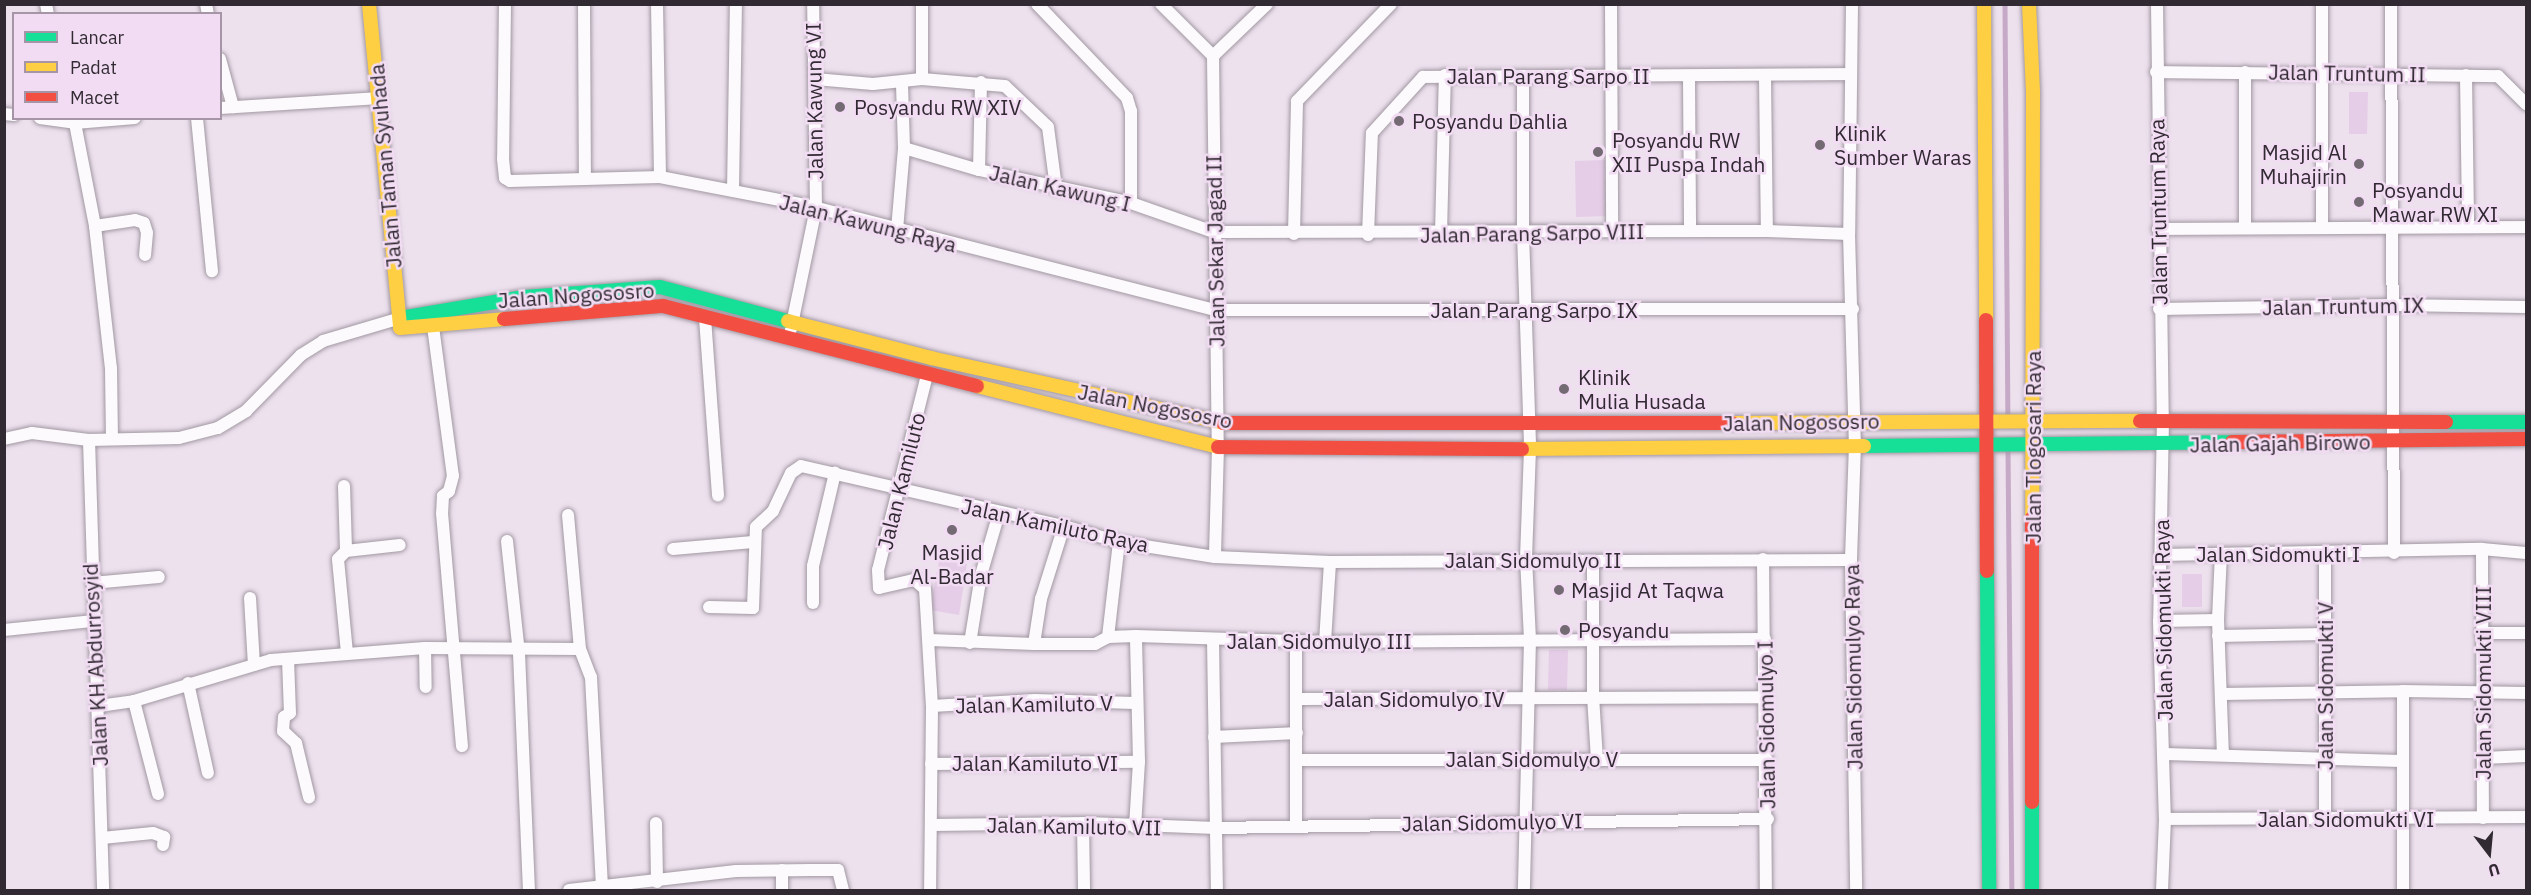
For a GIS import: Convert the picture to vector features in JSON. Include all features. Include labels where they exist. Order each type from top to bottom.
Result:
[{"type":"street","name":"Jalan Taman Syuhada","points":[[369,4],[380,98],[396,324]]},
{"type":"street","name":"Jalan Kawung Raya","points":[[505,4],[503,159],[506,178],[516,181],[585,177],[660,177],[816,208],[1215,310]]},
{"type":"street","points":[[584,4],[585,177]]},
{"type":"street","points":[[657,4],[660,177]]},
{"type":"street","points":[[733,191],[736,4]]},
{"type":"street","name":"Jalan Kawung VI","points":[[790,339],[816,208],[816,79],[813,4]]},
{"type":"street","points":[[922,4],[922,79]]},
{"type":"street","points":[[1037,4],[1127,98],[1131,111],[1131,203]]},
{"type":"street","points":[[1161,4],[1213,56],[1267,4]]},
{"type":"street","points":[[1294,234],[1297,101],[1391,4]]},
{"type":"street","points":[[1611,4],[1612,232]]},
{"type":"street","name":"Jalan Sidomulyo Raya","points":[[1852,4],[1849,234],[1853,309],[1855,444],[1851,560],[1857,891]]},
{"type":"street","points":[[1984,4],[1990,420],[1989,891]]},
{"type":"street","name":"Jalan Tlogosari Raya","points":[[2029,4],[2032,891]]},
{"type":"street","name":"Jalan Truntum Raya","points":[[2157,4],[2159,309],[2163,420]]},
{"type":"street","points":[[2322,4],[2322,226]]},
{"type":"street","points":[[2391,4],[2391,225],[2395,304],[2391,442],[2394,553]]},
{"type":"street","name":"Jalan Sekar Jagad II","points":[[1213,56],[1218,447]]},
{"type":"street","name":"Jalan Truntum II","points":[[2156,72],[2322,71],[2498,76],[2526,104]]},
{"type":"street","points":[[2245,72],[2245,228]]},
{"type":"street","points":[[222,73],[227,107],[380,98]]},
{"type":"street","name":"Jalan Parang Sarpo II","points":[[1368,235],[1372,134],[1420,79],[1445,75],[1611,74],[1765,77],[1851,74]]},
{"type":"street","points":[[1441,234],[1445,75]]},
{"type":"street","points":[[2466,75],[2468,227]]},
{"type":"street","points":[[1523,76],[1523,232],[1530,426],[1526,558],[1530,699],[1524,891]]},
{"type":"street","points":[[1689,76],[1690,230]]},
{"type":"street","points":[[1765,77],[1767,231]]},
{"type":"street","points":[[816,79],[902,83],[922,79],[981,82],[1005,86],[1048,127],[1056,188]]},
{"type":"street","points":[[979,170],[981,82]]},
{"type":"street","points":[[897,230],[904,148],[902,83]]},
{"type":"street","points":[[94,120],[74,121],[95,226],[111,368],[112,438]]},
{"type":"street","points":[[198,120],[212,271]]},
{"type":"street","name":"Jalan Kawung I","points":[[904,148],[979,170],[1131,203],[1214,232]]},
{"type":"street","points":[[95,226],[135,220],[144,223],[147,233],[145,255]]},
{"type":"street","points":[[2158,229],[2391,225],[2526,227]]},
{"type":"street","name":"Jalan Parang Sarpo VIII","points":[[1214,232],[1368,235],[1690,230],[1849,234]]},
{"type":"street","name":"Jalan Nogososro","points":[[432,319],[524,297],[660,287],[931,358],[1217,423],[1530,426],[2031,420]]},
{"type":"street","points":[[524,297],[527,315]]},
{"type":"street","name":"Jalan Truntum IX","points":[[2159,309],[2395,304],[2526,307]]},
{"type":"street","name":"Jalan Nogososro","points":[[396,324],[432,319],[663,306],[927,375],[1218,447],[1530,449],[2031,443]]},
{"type":"street","name":"Jalan Parang Sarpo IX","points":[[1215,310],[1853,309]]},
{"type":"street","points":[[705,318],[718,496]]},
{"type":"street","points":[[432,319],[453,476],[449,491],[442,496],[442,513],[456,647],[462,746]]},
{"type":"street","points":[[4,439],[32,432],[83,439],[179,438],[218,428],[246,411],[301,355],[323,341],[396,324]]},
{"type":"street","name":"Jalan Kamiluto","points":[[927,375],[878,570],[879,588],[915,580],[925,589],[930,640]]},
{"type":"street","name":"Jalan Gajah Birowo","points":[[2031,420],[2526,422]]},
{"type":"street","name":"Jalan Sidomukti Raya","points":[[2162,891],[2165,754],[2159,621],[2163,420]]},
{"type":"street","points":[[2502,422],[2503,439]]},
{"type":"street","name":"Jalan KH Abdurrosyid","points":[[83,439],[92,584],[92,621],[99,706],[103,891]]},
{"type":"street","name":"Jalan Gajah Birowo","points":[[2031,443],[2162,444],[2526,439]]},
{"type":"street","points":[[1215,557],[1218,447]]},
{"type":"street","name":"Jalan Kamiluto Raya","points":[[753,542],[756,527],[773,511],[791,473],[801,466],[897,490],[1064,526],[1119,542],[1215,557]]},
{"type":"street","points":[[813,603],[813,566],[835,473]]},
{"type":"street","points":[[344,486],[346,551]]},
{"type":"street","points":[[970,643],[981,575],[999,513]]},
{"type":"street","points":[[568,515],[580,649],[591,677],[602,887]]},
{"type":"street","points":[[1034,644],[1041,599],[1064,526]]},
{"type":"street","points":[[507,541],[518,646],[529,891]]},
{"type":"street","points":[[673,549],[753,542],[753,608],[709,607]]},
{"type":"street","points":[[1108,637],[1119,542]]},
{"type":"street","points":[[346,653],[338,559],[346,551],[400,545]]},
{"type":"street","name":"Jalan Sidomukti I","points":[[2161,555],[2394,553],[2482,549],[2526,553]]},
{"type":"street","name":"Jalan Sidomukti VIII","points":[[2482,549],[2483,818]]},
{"type":"street","points":[[2221,553],[2218,636],[2223,755]]},
{"type":"street","name":"Jalan Sidomukti V","points":[[2325,553],[2325,818]]},
{"type":"street","name":"Jalan Sidomulyo II","points":[[1215,557],[1330,562],[1526,558],[1593,561],[1851,560]]},
{"type":"street","name":"Jalan Sidomulyo I","points":[[1763,559],[1768,819],[1766,891]]},
{"type":"street","points":[[1593,561],[1593,696],[1598,759]]},
{"type":"street","points":[[1325,642],[1330,562]]},
{"type":"street","points":[[92,584],[159,577]]},
{"type":"street","points":[[250,598],[254,665]]},
{"type":"street","points":[[2159,621],[2218,620]]},
{"type":"street","points":[[4,630],[92,621]]},
{"type":"street","points":[[2481,633],[2526,633]]},
{"type":"street","points":[[2218,636],[2325,634]]},
{"type":"street","points":[[1135,827],[1139,762],[1135,703],[1136,636]]},
{"type":"street","name":"Jalan Sidomulyo III","points":[[930,640],[1034,644],[1095,644],[1108,637],[1136,636],[1325,642],[1594,640]]},
{"type":"street","points":[[1594,640],[1765,639]]},
{"type":"street","points":[[930,640],[932,706],[930,891]]},
{"type":"street","points":[[1213,640],[1217,891]]},
{"type":"street","points":[[1296,640],[1298,699],[1296,826]]},
{"type":"street","points":[[99,706],[134,701],[254,665],[288,659],[425,648],[518,646],[580,649]]},
{"type":"street","points":[[425,648],[426,687]]},
{"type":"street","points":[[288,659],[290,713],[284,717],[283,731],[296,742],[309,797]]},
{"type":"street","points":[[188,683],[208,772]]},
{"type":"street","points":[[2222,694],[2403,691],[2526,693]]},
{"type":"street","points":[[2403,691],[2401,760],[2403,891]]},
{"type":"street","points":[[1593,696],[1765,697]]},
{"type":"street","name":"Jalan Sidomulyo IV","points":[[1298,699],[1530,699],[1593,696]]},
{"type":"street","name":"Jalan Kamiluto V","points":[[932,706],[1035,700],[1135,703]]},
{"type":"street","points":[[134,701],[158,794]]},
{"type":"street","points":[[1214,737],[1297,733]]},
{"type":"street","points":[[2165,754],[2401,760]]},
{"type":"street","points":[[2484,758],[2526,756]]},
{"type":"street","name":"Jalan Sidomulyo V","points":[[1296,760],[1527,758],[1767,760]]},
{"type":"street","name":"Jalan Kamiluto VI","points":[[931,764],[1139,762]]},
{"type":"street","name":"Jalan Sidomukti VI","points":[[2165,819],[2526,817]]},
{"type":"street","name":"Jalan Sidomulyo VI","points":[[1216,828],[1526,821],[1768,819]]},
{"type":"street","points":[[656,823],[657,882]]},
{"type":"street","points":[[1083,823],[1084,891]]},
{"type":"street","name":"Jalan Kamiluto VII","points":[[932,825],[1083,823],[1135,827],[1216,828]]},
{"type":"street","points":[[102,838],[153,833],[164,837],[163,845]]},
{"type":"street","points":[[569,891],[657,882],[680,885],[782,870],[838,870],[843,891]]},
{"type":"street","points":[[782,870],[782,891]]},
{"type":"shaded area","points":[[2349,92],[2368,92],[2367,134],[2349,134]]},
{"type":"shaded area","points":[[1606,160],[1608,216],[1576,217],[1575,161]]},
{"type":"shaded area","points":[[939,560],[967,564],[959,615],[930,610]]},
{"type":"shaded area","points":[[2182,574],[2202,574],[2202,607],[2182,607]]},
{"type":"shaded area","points":[[1549,650],[1568,650],[1567,690],[1548,690]]},
{"type":"waterway","points":[[2005,4],[2008,416]]},
{"type":"waterway","points":[[2008,448],[2012,890]]},
{"type":"traffic: fast","points":[[400,318],[524,297],[660,287],[788,321]]},
{"type":"traffic: fast","points":[[2446,422],[2526,422]]},
{"type":"traffic: fast","points":[[1864,446],[2232,442]]},
{"type":"traffic: fast","points":[[1987,571],[1989,890]]},
{"type":"traffic: fast","points":[[2032,802],[2032,890]]},
{"type":"traffic: slow","points":[[369,4],[400,328],[504,319]]},
{"type":"traffic: slow","points":[[1984,4],[1986,320]]},
{"type":"traffic: slow","points":[[2029,4],[2033,92],[2032,518]]},
{"type":"traffic: slow","points":[[788,321],[931,358],[1223,423]]},
{"type":"traffic: slow","points":[[977,386],[1218,447]]},
{"type":"traffic: slow","points":[[1732,423],[2140,421]]},
{"type":"traffic: slow","points":[[1522,449],[1864,446]]},
{"type":"traffic: jam","points":[[504,319],[663,306],[977,386]]},
{"type":"traffic: jam","points":[[1986,320],[1987,571]]},
{"type":"traffic: jam","points":[[2140,421],[2446,422]]},
{"type":"traffic: jam","points":[[1223,423],[1732,423]]},
{"type":"traffic: jam","points":[[2232,442],[2526,439]]},
{"type":"traffic: jam","points":[[1218,447],[1522,449]]},
{"type":"traffic: jam","points":[[2032,518],[2032,802]]},
{"type":"place","name":"Posyandu RW XIV","points":[[840,107]]},
{"type":"place","name":"Posyandu Dahlia","points":[[1399,121]]},
{"type":"place","name":"Klinik Sumber Waras","points":[[1820,145]]},
{"type":"place","name":"Posyandu RW XII Puspa Indah","points":[[1598,152]]},
{"type":"place","name":"Masjid Al Muhajirin","points":[[2359,164]]},
{"type":"place","name":"Posyandu Mawar RW XI","points":[[2359,202]]},
{"type":"place","name":"Klinik Mulia Husada","points":[[1564,389]]},
{"type":"place","name":"Masjid Al-Badar","points":[[952,530]]},
{"type":"place","name":"Masjid At Taqwa","points":[[1559,590]]},
{"type":"place","name":"Posyandu","points":[[1565,630]]}]
